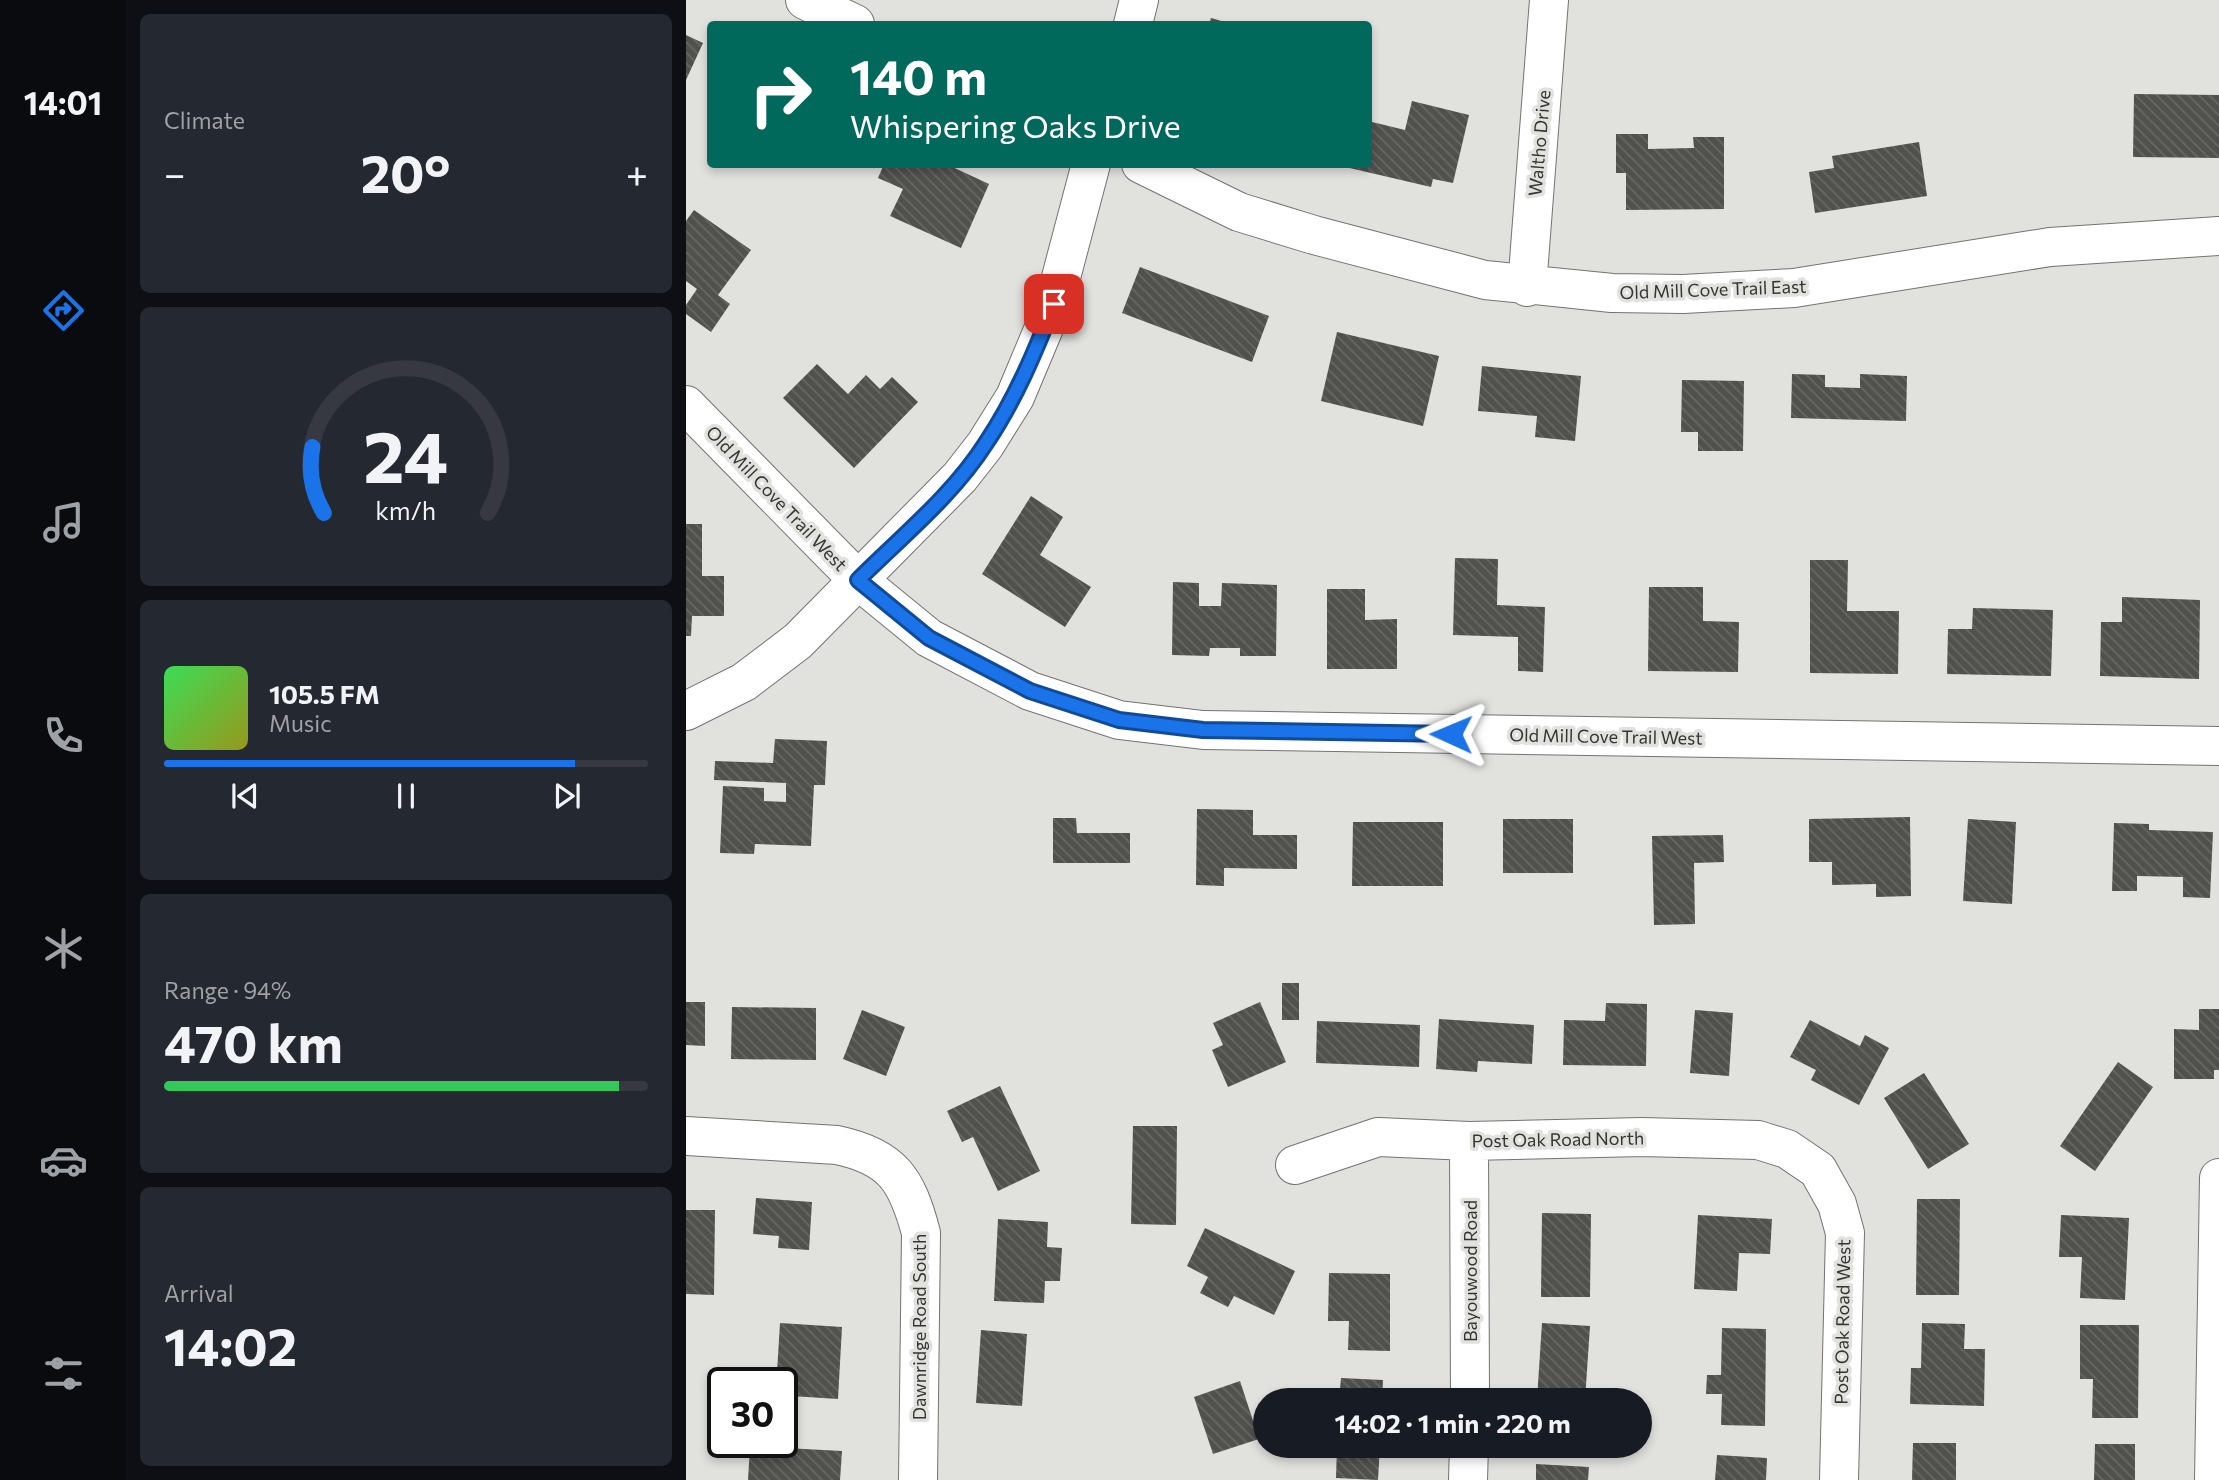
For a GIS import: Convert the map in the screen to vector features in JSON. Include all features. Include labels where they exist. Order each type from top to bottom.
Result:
[{"type":"street","points":[[805,0],[849,21]]},
{"type":"street","points":[[1134,21],[1139,0]]},
{"type":"street","name":"Waltho Drive","points":[[1527,287],[1549,0]]},
{"type":"street","points":[[686,711],[744,682],[799,641],[960,477],[985,445],[1015,397],[1054,304],[1090,168]]},
{"type":"street","name":"Old Mill Cove Trail East","points":[[1149,168],[1238,212],[1485,280],[1527,287],[1612,293],[1683,294],[1794,288],[2050,247],[2219,236]]},
{"type":"street","name":"Old Mill Cove Trail West","points":[[686,405],[858,580],[929,638],[1030,691],[1119,720],[1203,730],[2219,746]]},
{"type":"street","name":"Dawnridge Road South","points":[[686,1136],[837,1145],[877,1158],[900,1179],[911,1195],[921,1233],[918,1480]]},
{"type":"street","name":"Post Oak Road North","points":[[1294,1166],[1378,1137],[1469,1141],[1642,1137],[1758,1140],[1787,1149],[1818,1170]]},
{"type":"street","name":"Bayouwood Road","points":[[1469,1141],[1470,1388]]},
{"type":"street","name":"Post Oak Road West","points":[[1818,1170],[1837,1204],[1845,1233],[1839,1480]]},
{"type":"street","points":[[2214,1480],[2219,1178]]},
{"type":"street","points":[[1468,1480],[1469,1458]]},
{"type":"building","points":[[686,35],[703,43],[686,80]]},
{"type":"building","points":[[2134,94],[2219,95],[2219,158],[2133,157]]},
{"type":"building","points":[[1412,101],[1469,115],[1453,183],[1433,179],[1431,187],[1350,168],[1372,168],[1372,122],[1405,130]]},
{"type":"building","points":[[1616,134],[1648,134],[1648,149],[1694,148],[1693,137],[1724,137],[1724,209],[1626,210],[1626,173],[1616,173]]},
{"type":"building","points":[[1919,142],[1927,196],[1815,213],[1809,172],[1834,168],[1832,156]]},
{"type":"building","points":[[882,168],[955,168],[989,184],[961,248],[890,216],[903,189],[878,178]]},
{"type":"building","points":[[694,210],[751,250],[718,295],[730,304],[711,332],[686,314],[686,305],[697,289],[686,281],[686,221]]},
{"type":"building","points":[[1140,267],[1269,316],[1252,362],[1122,313]]},
{"type":"building","points":[[1337,332],[1439,356],[1423,426],[1321,401]]},
{"type":"building","points":[[817,364],[848,394],[866,375],[880,389],[892,377],[918,402],[854,468],[783,398]]},
{"type":"building","points":[[1482,366],[1581,376],[1575,441],[1535,437],[1537,416],[1478,411]]},
{"type":"building","points":[[1792,374],[1825,375],[1825,387],[1860,388],[1860,374],[1907,376],[1906,421],[1791,418]]},
{"type":"building","points":[[1682,380],[1744,381],[1743,451],[1698,451],[1698,432],[1681,432]]},
{"type":"building","points":[[1031,496],[1063,517],[1040,555],[1091,587],[1065,627],[982,574]]},
{"type":"building","points":[[686,524],[702,524],[702,576],[724,576],[724,616],[692,616],[691,636],[686,636]]},
{"type":"building","points":[[1455,558],[1498,559],[1497,605],[1545,607],[1543,672],[1518,671],[1518,637],[1453,635]]},
{"type":"building","points":[[1810,560],[1848,560],[1847,611],[1899,611],[1898,674],[1810,673]]},
{"type":"building","points":[[1173,582],[1199,583],[1199,606],[1221,606],[1222,583],[1277,585],[1276,656],[1240,656],[1240,648],[1210,648],[1209,656],[1172,655]]},
{"type":"building","points":[[1649,587],[1703,587],[1703,621],[1739,622],[1738,672],[1648,671]]},
{"type":"building","points":[[1327,589],[1365,589],[1365,620],[1397,619],[1397,669],[1327,669]]},
{"type":"building","points":[[2122,597],[2200,600],[2199,679],[2100,676],[2101,622],[2122,622]]},
{"type":"building","points":[[1973,608],[2053,610],[2051,676],[1947,674],[1948,629],[1972,629]]},
{"type":"building","points":[[775,739],[827,741],[825,785],[814,785],[811,846],[755,844],[754,854],[720,853],[723,786],[764,788],[764,801],[786,802],[786,783],[714,780],[715,761],[773,763]]},
{"type":"building","points":[[1197,809],[1253,810],[1253,835],[1297,835],[1297,869],[1224,868],[1224,886],[1196,885]]},
{"type":"building","points":[[1910,817],[1911,896],[1876,897],[1876,884],[1832,885],[1832,862],[1809,862],[1809,819]]},
{"type":"building","points":[[1053,818],[1076,818],[1077,833],[1130,833],[1130,863],[1053,863]]},
{"type":"building","points":[[1503,819],[1573,819],[1573,873],[1503,873]]},
{"type":"building","points":[[1968,819],[2016,822],[2012,904],[1963,901]]},
{"type":"building","points":[[1353,822],[1443,822],[1443,886],[1352,886]]},
{"type":"building","points":[[2114,823],[2149,824],[2149,830],[2213,832],[2210,898],[2183,897],[2183,877],[2137,876],[2137,891],[2112,891]]},
{"type":"building","points":[[1723,835],[1724,862],[1694,863],[1695,924],[1654,925],[1652,836]]},
{"type":"building","points":[[1282,983],[1299,983],[1299,1020],[1282,1020]]},
{"type":"building","points":[[686,1002],[705,1002],[705,1046],[686,1045]]},
{"type":"building","points":[[1260,1002],[1286,1062],[1228,1087],[1212,1050],[1223,1045],[1213,1023]]},
{"type":"building","points":[[1606,1003],[1647,1004],[1646,1066],[1563,1065],[1564,1020],[1605,1021]]},
{"type":"building","points":[[732,1007],[816,1008],[816,1060],[731,1059]]},
{"type":"building","points":[[2199,1009],[2219,1009],[2219,1070],[2214,1070],[2214,1079],[2174,1079],[2174,1029],[2199,1030]]},
{"type":"building","points":[[862,1010],[905,1027],[886,1076],[843,1059]]},
{"type":"building","points":[[1695,1010],[1733,1013],[1729,1076],[1690,1073]]},
{"type":"building","points":[[1439,1019],[1534,1025],[1532,1064],[1478,1061],[1477,1072],[1436,1069]]},
{"type":"building","points":[[1810,1020],[1860,1046],[1865,1035],[1889,1048],[1859,1105],[1811,1080],[1816,1070],[1790,1057]]},
{"type":"building","points":[[1317,1021],[1420,1025],[1419,1067],[1316,1063]]},
{"type":"building","points":[[2118,1062],[2153,1087],[2095,1171],[2060,1146]]},
{"type":"building","points":[[1924,1073],[1969,1144],[1928,1169],[1884,1098]]},
{"type":"building","points":[[1000,1086],[1040,1171],[998,1191],[973,1137],[962,1142],[947,1111]]},
{"type":"building","points":[[1133,1126],[1177,1126],[1176,1225],[1131,1224]]},
{"type":"building","points":[[756,1198],[812,1202],[809,1250],[778,1248],[779,1236],[753,1234]]},
{"type":"building","points":[[1917,1199],[1960,1199],[1959,1295],[1916,1295]]},
{"type":"building","points":[[686,1210],[715,1210],[714,1295],[686,1294]]},
{"type":"building","points":[[1542,1213],[1591,1214],[1590,1297],[1541,1297]]},
{"type":"building","points":[[1698,1215],[1772,1219],[1770,1254],[1739,1253],[1737,1291],[1694,1289]]},
{"type":"building","points":[[2061,1215],[2129,1218],[2125,1300],[2080,1298],[2082,1257],[2059,1257]]},
{"type":"building","points":[[998,1219],[1048,1222],[1047,1247],[1062,1248],[1060,1281],[1045,1281],[1044,1303],[994,1301]]},
{"type":"building","points":[[1205,1228],[1295,1271],[1274,1315],[1234,1296],[1228,1307],[1200,1293],[1208,1277],[1187,1266]]},
{"type":"building","points":[[1329,1273],[1390,1274],[1390,1351],[1348,1350],[1349,1321],[1328,1321]]},
{"type":"building","points":[[780,1323],[842,1327],[838,1399],[798,1396],[798,1367],[777,1367]]},
{"type":"building","points":[[1542,1323],[1590,1326],[1586,1388],[1538,1388]]},
{"type":"building","points":[[1922,1323],[1965,1324],[1964,1349],[1985,1349],[1984,1406],[1910,1404],[1911,1368],[1921,1368]]},
{"type":"building","points":[[2080,1325],[2139,1325],[2138,1418],[2092,1418],[2093,1379],[2080,1379]]},
{"type":"building","points":[[1722,1328],[1766,1329],[1765,1426],[1721,1425],[1722,1394],[1706,1394],[1707,1375],[1721,1375]]},
{"type":"building","points":[[981,1330],[1027,1334],[1022,1406],[976,1403]]},
{"type":"building","points":[[1341,1378],[1383,1380],[1383,1388],[1340,1388]]},
{"type":"building","points":[[1240,1381],[1253,1421],[1253,1441],[1213,1454],[1194,1397]]},
{"type":"building","points":[[1913,1443],[1956,1443],[1956,1480],[1912,1480]]},
{"type":"building","points":[[2095,1444],[2135,1444],[2135,1480],[2094,1480]]},
{"type":"building","points":[[798,1449],[842,1451],[840,1480],[748,1480],[749,1458],[798,1458]]},
{"type":"building","points":[[1717,1455],[1767,1458],[1766,1480],[1715,1480]]},
{"type":"building","points":[[1337,1458],[1379,1458],[1378,1480],[1336,1478]]},
{"type":"building","points":[[1536,1464],[1589,1467],[1588,1480],[1536,1480]]},
{"type":"route","points":[[1054,304],[1015,397],[985,445],[960,477],[858,580],[929,638],[1030,691],[1119,720],[1203,730],[1451,734]]}]
